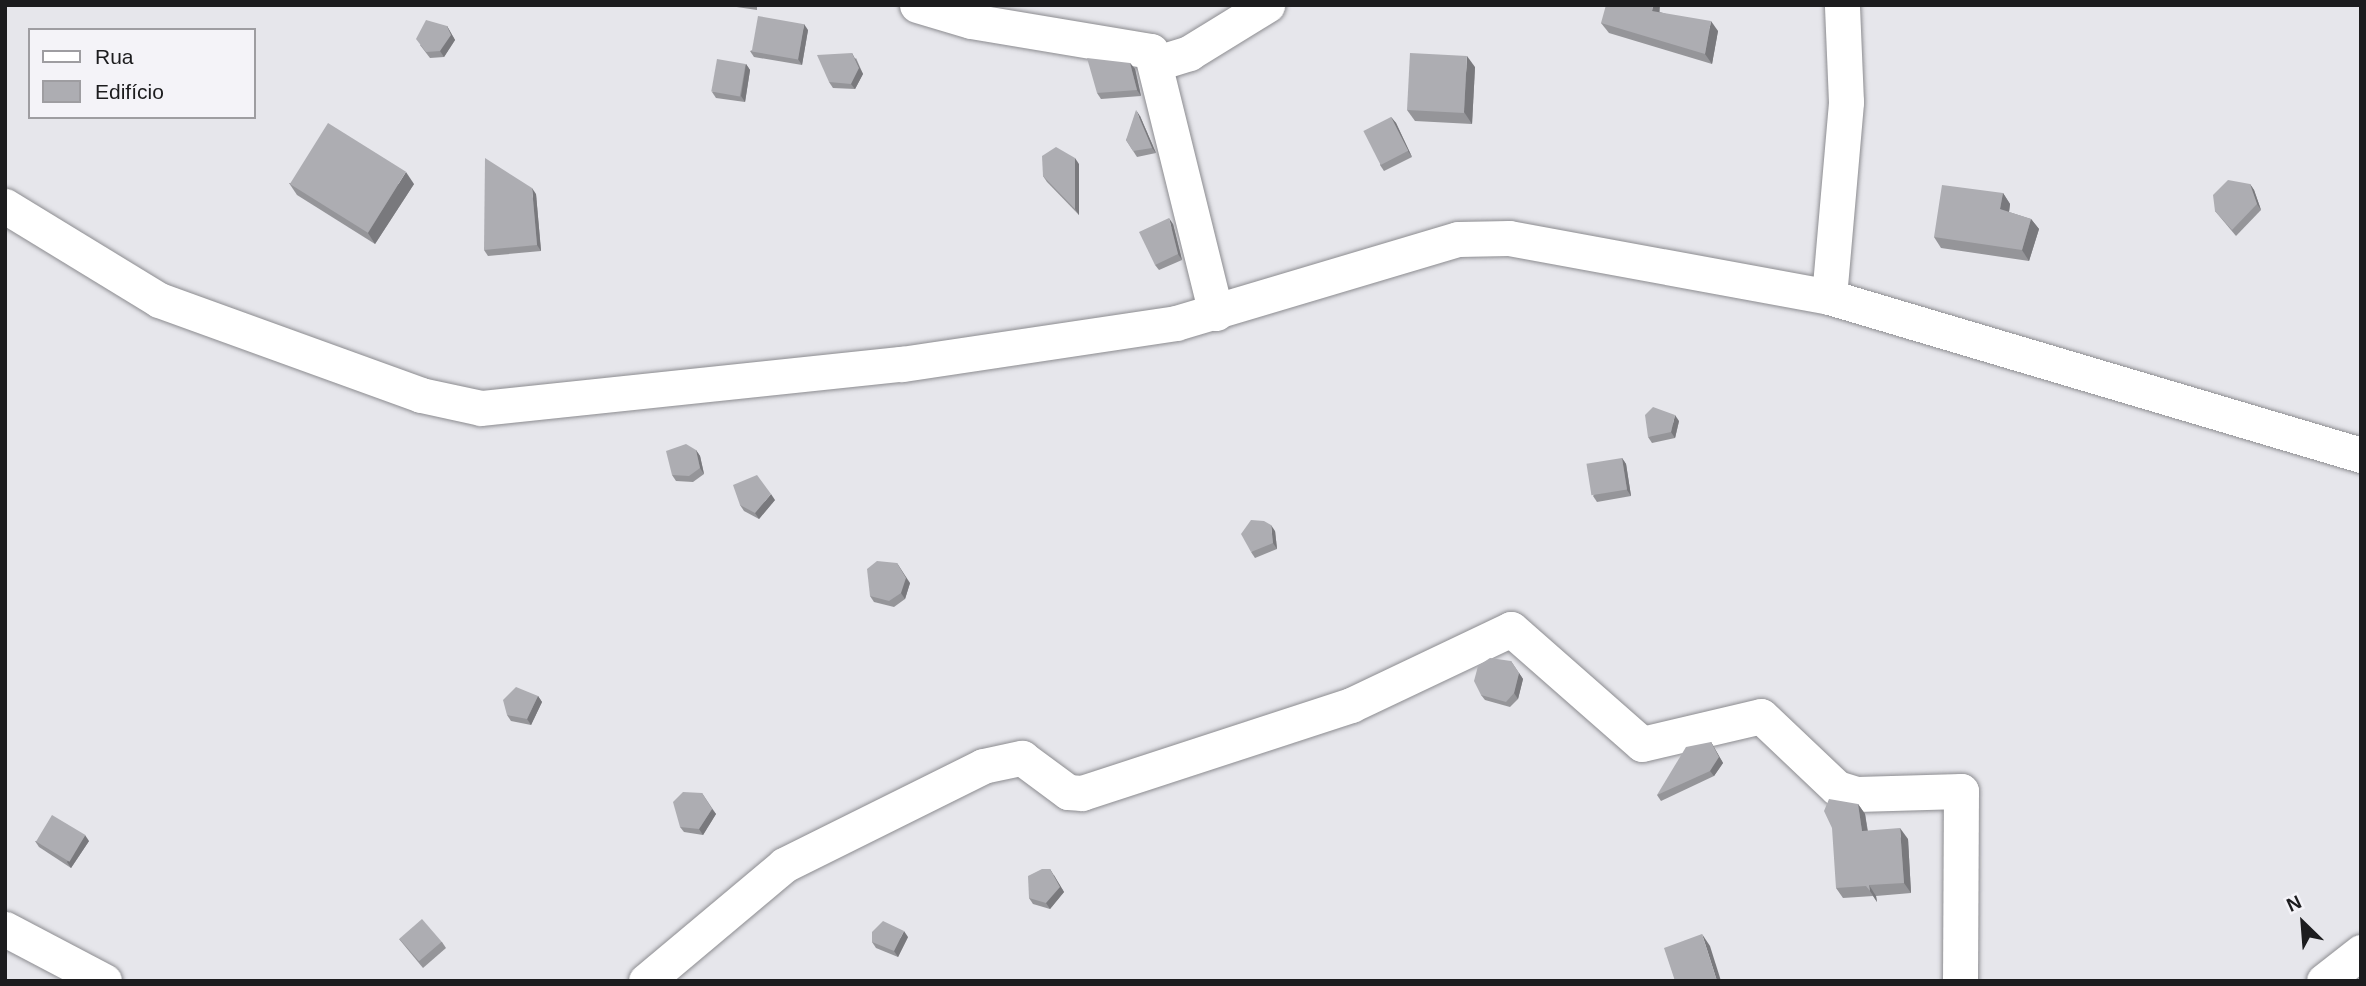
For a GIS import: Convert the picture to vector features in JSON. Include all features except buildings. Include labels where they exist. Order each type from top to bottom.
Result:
[{"type":"street","points":[[917,5],[971,21],[1148,49],[1157,63],[1216,313]]},
{"type":"street","points":[[1157,63],[1189,53],[1267,5]]},
{"type":"street","points":[[1829,297],[1846,102],[1842,5]]},
{"type":"street","points":[[5,206],[159,300],[421,395],[481,408],[902,364],[1216,313],[1458,239],[1509,238],[1829,297],[2361,454]]},
{"type":"street","points":[[646,981],[784,865],[983,766],[1022,758],[1068,792],[1082,793],[1351,705],[1511,629],[1642,744],[1761,716],[1837,788],[1857,794],[1961,791],[1960,981]]},
{"type":"street","points":[[5,929],[104,981]]},
{"type":"street","points":[[2324,981],[2361,952]]}]
